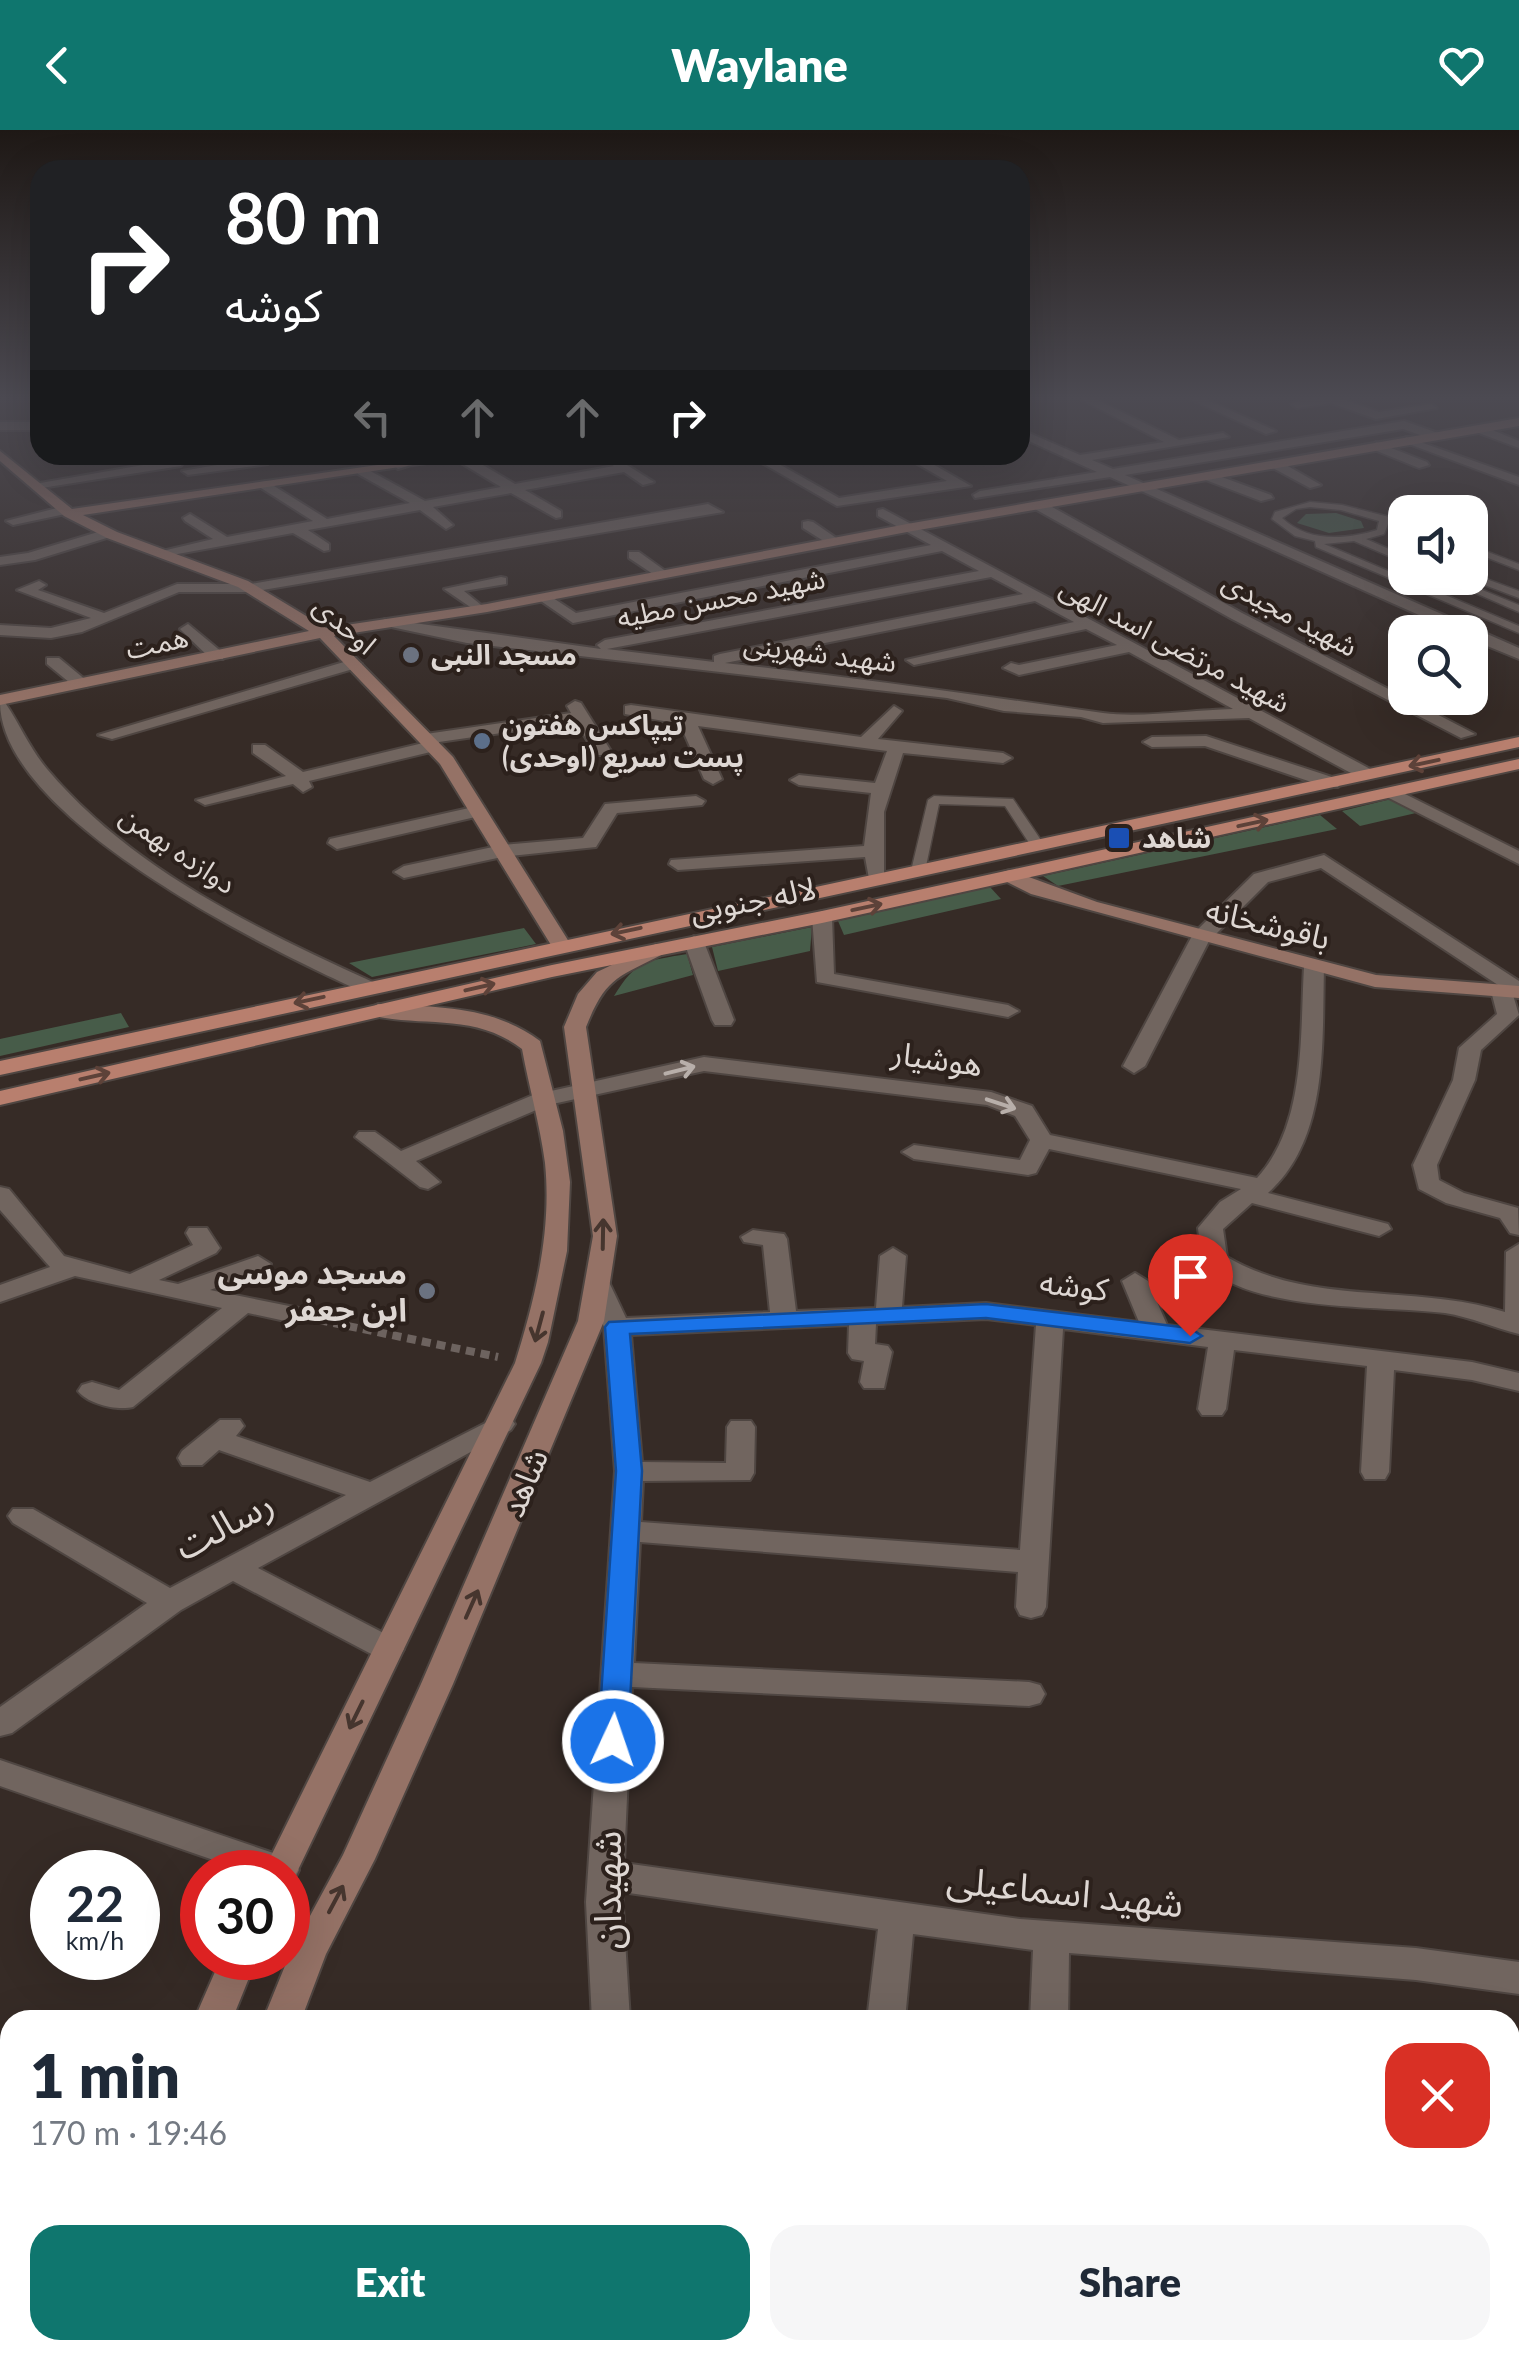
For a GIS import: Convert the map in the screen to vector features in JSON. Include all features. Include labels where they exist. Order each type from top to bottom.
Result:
[{"type":"main road","name":"اوحدی","points":[[58,504],[108,532],[251,588],[323,633],[446,761],[561,945]]},
{"type":"main road","points":[[67,511],[122,504]]},
{"type":"main road","name":"همت","points":[[0,704],[323,633],[479,609],[1051,504]]},
{"type":"main road","points":[[284,606],[385,624]]},
{"type":"main road","name":"لاله جنوبی","points":[[0,1098],[561,945],[1519,742]]},
{"type":"main road","name":"لاله جنوبی","points":[[0,1068],[822,917],[1519,764]]},
{"type":"main road","name":"باقوشخانه","points":[[1010,876],[1056,896],[1200,938],[1374,982],[1513,991]]},
{"type":"main road","name":"شاهد","points":[[286,2010],[309,1950],[358,1860],[516,1504],[591,1321],[605,1236],[574,1027],[589,994],[604,976],[656,950]]},
{"type":"main road","name":"شاهد","points":[[291,1850],[528,1364],[542,1317],[557,1219],[558,1180],[532,1046],[516,1031],[498,1023],[373,998]]},
{"type":"main road","points":[[216,2010],[229,1980]]},
{"type":"street","points":[[295,504],[323,522]]},
{"type":"street","points":[[161,553],[421,504]]},
{"type":"street","points":[[421,504],[446,525]]},
{"type":"street","points":[[538,504],[556,514]]},
{"type":"street","points":[[997,504],[1011,512]]},
{"type":"street","points":[[1175,504],[1429,615]]},
{"type":"street","name":"شهید مجیدی","points":[[1040,506],[1237,616],[1467,734]]},
{"type":"street","points":[[0,630],[51,633],[82,628],[177,588],[251,588],[708,508],[716,512]]},
{"type":"street","points":[[12,521],[67,511]]},
{"type":"street","name":"شهید مرتضی اسد الهی","points":[[883,513],[1126,648],[1368,775]]},
{"type":"street","points":[[190,518],[223,540]]},
{"type":"street","points":[[808,526],[835,542]]},
{"type":"street","points":[[293,527],[324,547]]},
{"type":"street","points":[[0,562],[30,557],[108,532]]},
{"type":"street","points":[[542,597],[573,618],[940,546]]},
{"type":"street","points":[[634,556],[664,574]]},
{"type":"street","name":"شهید محسن مطیه","points":[[581,650],[989,573]]},
{"type":"street","points":[[479,609],[450,590],[501,580]]},
{"type":"street","points":[[40,585],[24,590],[104,618]]},
{"type":"street","points":[[696,664],[1032,597]]},
{"type":"street","name":"شهید شهرینی","points":[[385,624],[467,638],[947,693],[1004,706],[1104,718],[1248,713]]},
{"type":"street","points":[[914,660],[1084,624]]},
{"type":"street","points":[[188,630],[217,656]]},
{"type":"street","points":[[1488,641],[1519,654]]},
{"type":"street","points":[[1011,668],[1019,670],[1126,648]]},
{"type":"street","points":[[53,661],[81,684]]},
{"type":"street","points":[[107,726],[126,729],[354,664]]},
{"type":"street","name":"دوازده بهمن","points":[[0,704],[40,772],[97,829],[263,940],[373,998]]},
{"type":"street","points":[[1037,732],[1042,708]]},
{"type":"street","points":[[631,710],[1003,758]]},
{"type":"street","points":[[865,743],[894,711]]},
{"type":"street","points":[[205,800],[302,784],[429,743],[577,712],[602,751]]},
{"type":"street","points":[[687,720],[713,780]]},
{"type":"street","points":[[1152,742],[1206,740],[1332,783]]},
{"type":"street","points":[[876,880],[872,852],[875,804],[897,747]]},
{"type":"street","points":[[259,748],[302,784]]},
{"type":"street","points":[[799,780],[881,789]]},
{"type":"street","points":[[1393,793],[1519,858]]},
{"type":"street","points":[[404,872],[502,851],[588,842],[610,808],[696,801]]},
{"type":"street","points":[[337,843],[478,812]]},
{"type":"street","points":[[1496,846],[1519,840]]},
{"type":"street","points":[[678,864],[872,852]]},
{"type":"street","points":[[1134,1066],[1200,938],[1261,878],[1324,861],[1513,991],[1508,1015],[1470,1048],[1464,1080],[1425,1165],[1427,1184],[1514,1221]]},
{"type":"street","points":[[822,917],[824,978],[1008,1011]]},
{"type":"street","points":[[694,942],[724,1020]]},
{"type":"street","points":[[1314,967],[1309,1079],[1286,1160],[1210,1228],[1215,1261],[1236,1276],[1317,1297],[1448,1306],[1518,1326],[1519,1252]]},
{"type":"street","name":"هوشیار","points":[[399,1160],[541,1100],[704,1064],[991,1099],[1024,1111],[1042,1140]]},
{"type":"street","points":[[367,1137],[428,1182]]},
{"type":"street","points":[[914,1152],[1028,1168],[1042,1140],[1255,1191],[1379,1229]]},
{"type":"street","points":[[0,1194],[56,1261],[134,1282],[290,1314]]},
{"type":"street","points":[[134,1282],[207,1248],[198,1233]]},
{"type":"street","points":[[753,1236],[775,1239],[784,1318]]},
{"type":"street","points":[[874,1382],[879,1352],[861,1353],[893,1256]]},
{"type":"street","points":[[182,1291],[258,1264]]},
{"type":"street","points":[[0,1294],[76,1267]]},
{"type":"street","points":[[1135,1281],[1156,1332]]},
{"type":"street","name":"شهیدان","points":[[599,1285],[617,1327],[629,1471],[605,1875],[610,2010]]},
{"type":"street","points":[[92,1391],[122,1401],[245,1304]]},
{"type":"street","name":"کوشه","points":[[617,1327],[986,1311],[1472,1371],[1519,1382]]},
{"type":"street","points":[[1031,1607],[1050,1319]]},
{"type":"street","points":[[1212,1409],[1222,1340]]},
{"type":"street","points":[[1375,1472],[1381,1360]]},
{"type":"street","name":"رسالت","points":[[0,1724],[170,1602],[501,1424]]},
{"type":"street","points":[[629,1471],[740,1473],[741,1427]]},
{"type":"street","points":[[212,1441],[374,1494]]},
{"type":"street","points":[[23,1516],[170,1602]]},
{"type":"street","points":[[628,1531],[1032,1562]]},
{"type":"street","points":[[233,1568],[388,1649]]},
{"type":"street","points":[[617,1674],[1029,1694]]},
{"type":"street","points":[[0,1773],[221,1850]]},
{"type":"street","name":"شهید اسماعیلی","points":[[605,1875],[1051,1936],[1416,1964],[1519,1978]]},
{"type":"street","points":[[887,2010],[898,1916]]},
{"type":"street","points":[[1049,2010],[1051,1936]]},
{"type":"lane","points":[[1388,526],[1365,511],[1331,505],[1298,506],[1278,514],[1280,524],[1290,530],[1320,537],[1370,536],[1388,543]]},
{"type":"lane","points":[[1370,536],[1385,524]]},
{"type":"lane","points":[[1320,537],[1319,545],[1519,630]]},
{"type":"lane","points":[[1355,538],[1388,553]]},
{"type":"lane","points":[[1488,555],[1519,567]]},
{"type":"lane","points":[[1488,566],[1519,578]]},
{"type":"lane","points":[[1488,583],[1519,595]]},
{"type":"lane","points":[[1486,595],[1519,609]]},
{"type":"lane","points":[[918,871],[934,800],[1009,802],[1038,846]]},
{"type":"path","points":[[290,1314],[528,1364]]},
{"type":"green space","points":[[1336,513],[1361,521],[1364,528],[1329,533],[1297,523],[1306,514]]},
{"type":"green space","points":[[1391,799],[1416,813],[1360,826],[1342,811]]},
{"type":"green space","points":[[1320,815],[1337,829],[1058,886],[1043,876]]},
{"type":"green space","points":[[990,887],[1001,899],[844,935],[838,921]]},
{"type":"green space","points":[[812,927],[810,951],[718,971],[712,947]]},
{"type":"green space","points":[[524,928],[536,944],[372,977],[349,963]]},
{"type":"green space","points":[[687,954],[693,975],[614,996],[643,964]]},
{"type":"green space","points":[[121,1013],[129,1027],[0,1056],[0,1039]]},
{"type":"place","name":"مسجد النبی","points":[[411,655]]},
{"type":"place","name":"تیپاکس هفتون (اوحدی) پست سریع","points":[[482,741]]},
{"type":"place","name":"شاهد","points":[[1119,838]]},
{"type":"place","name":"مسجد موسی ابن جعفر","points":[[427,1291]]},
{"type":"route","points":[[613,1741],[629,1471],[617,1327],[986,1311],[1190,1336]]}]
